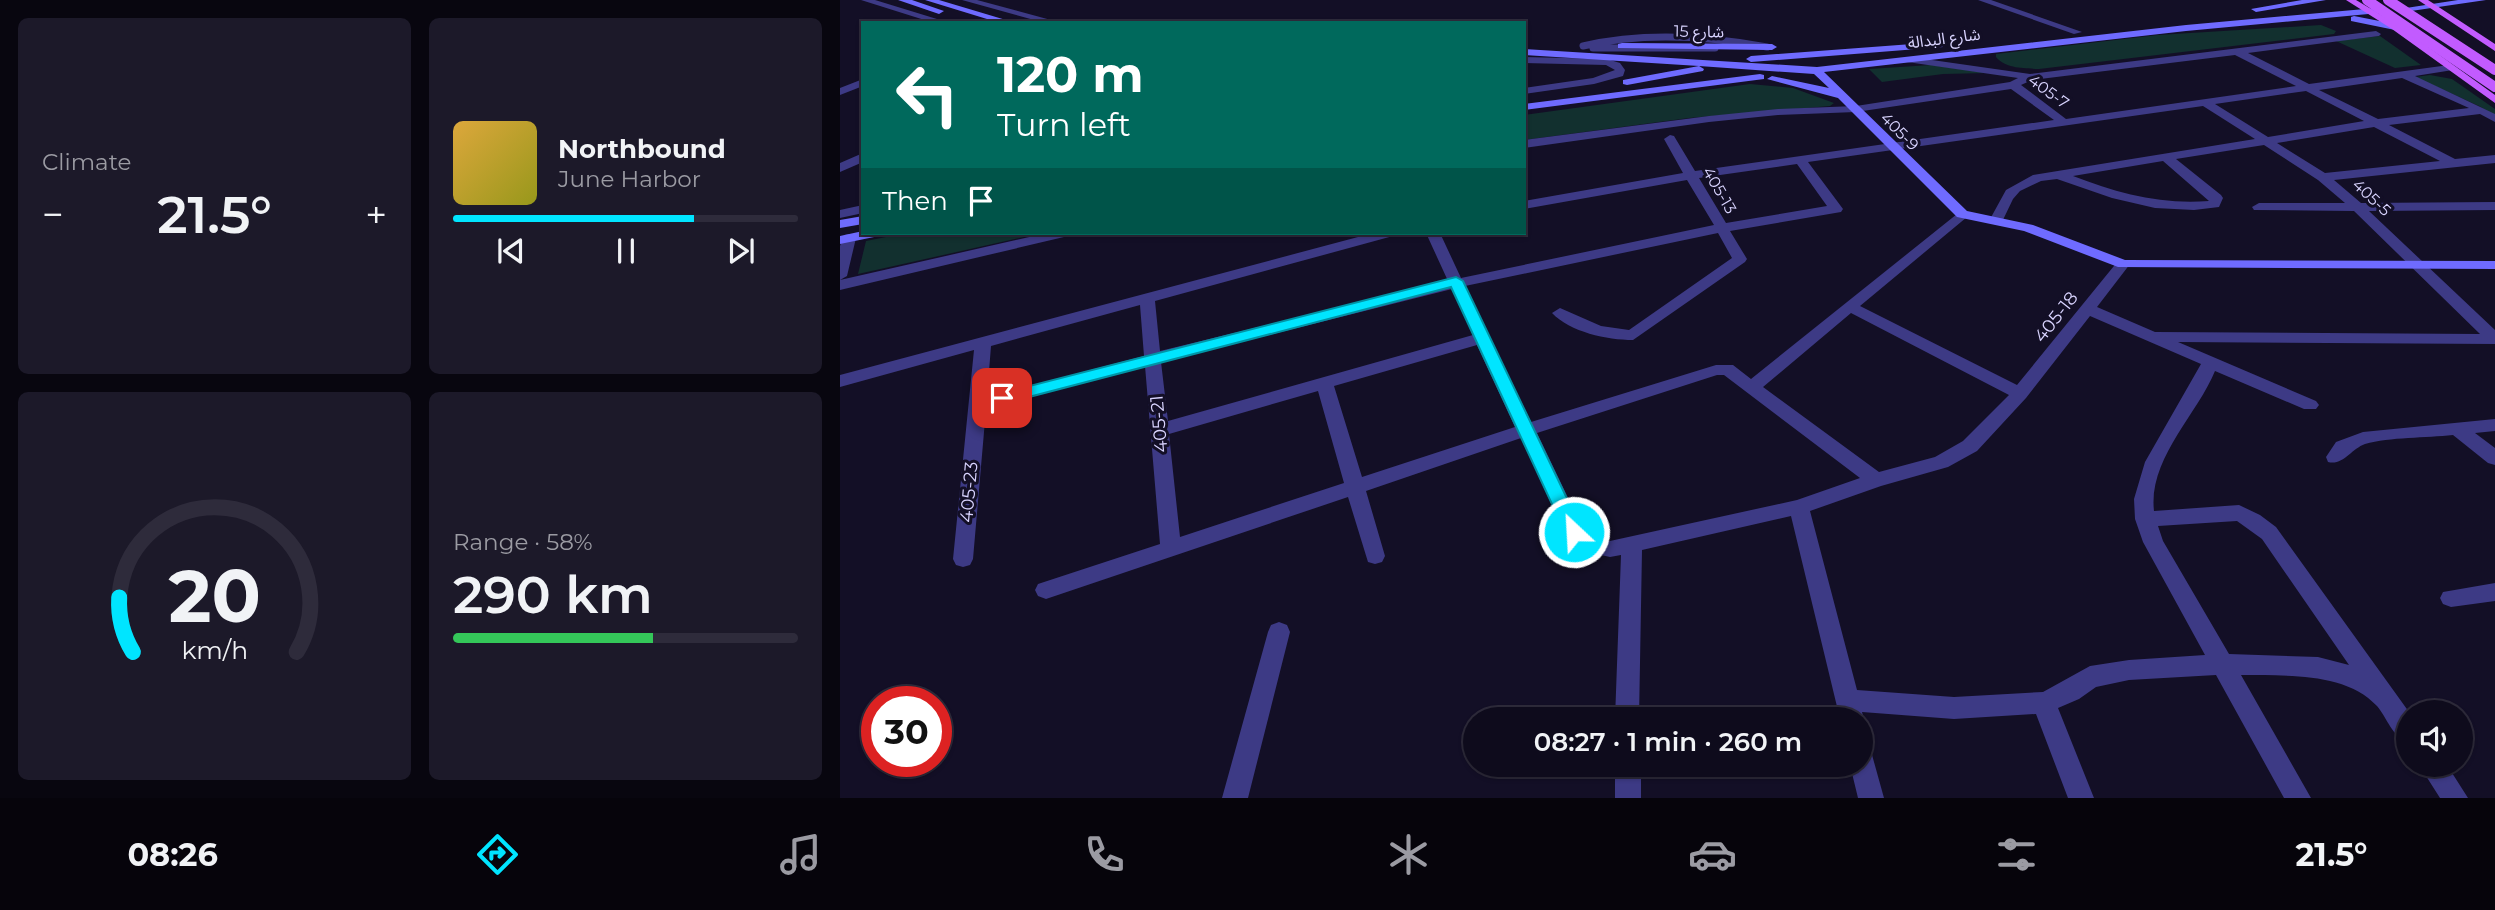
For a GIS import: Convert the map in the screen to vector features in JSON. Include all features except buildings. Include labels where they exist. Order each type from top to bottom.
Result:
[{"type":"main road","name":"شارع البدالة","points":[[1526,97],[1752,59],[1874,48],[1959,44],[2077,32],[2322,0]]},
{"type":"main road","points":[[2350,0],[2371,7],[2492,94]]},
{"type":"main road","points":[[2388,0],[2495,70]]},
{"type":"main road","points":[[2422,0],[2495,48]]},
{"type":"main road","points":[[2411,8],[2482,0]]},
{"type":"main road","points":[[902,5],[928,3],[1003,21]]},
{"type":"main road","points":[[928,3],[978,21]]},
{"type":"main road","points":[[2371,7],[2449,68],[2492,94]]},
{"type":"main road","name":"شارع البدالة","points":[[1526,107],[1756,77],[2371,7]]},
{"type":"main road","points":[[2312,15],[2395,27]]},
{"type":"main road","name":"شارع 15","points":[[1526,46],[1874,48]]},
{"type":"main road","name":"شارع 15","points":[[1526,52],[1816,70]]},
{"type":"main road","points":[[1629,57],[1640,68],[1632,81]]},
{"type":"main road","name":"405-9","points":[[1816,70],[1962,214]]},
{"type":"main road","points":[[1756,77],[1797,83],[1843,97]]},
{"type":"main road","points":[[1962,214],[2044,234],[2123,264],[2495,265]]},
{"type":"main road","points":[[840,224],[861,220]]},
{"type":"main road","points":[[844,239],[864,235]]},
{"type":"street","points":[[865,0],[902,5],[940,21]]},
{"type":"street","points":[[966,0],[1049,21]]},
{"type":"street","points":[[1982,0],[2077,32]]},
{"type":"street","points":[[1910,60],[2030,77],[2376,34]]},
{"type":"street","points":[[1986,50],[1984,55],[1993,64],[2030,77]]},
{"type":"street","points":[[2236,51],[2450,161]]},
{"type":"street","points":[[1526,60],[1607,62],[1616,65],[1620,70],[1619,74],[1605,79],[1526,91]]},
{"type":"street","points":[[1526,205],[1800,160],[2449,68]]},
{"type":"street","points":[[2404,75],[2495,118]]},
{"type":"street","points":[[840,77],[861,82]]},
{"type":"street","points":[[1526,144],[1709,118],[1856,109],[2013,85],[2030,77]]},
{"type":"street","points":[[840,92],[861,83]]},
{"type":"street","name":"405-7","points":[[2013,85],[2066,123]]},
{"type":"street","name":"405-5","points":[[2207,104],[2323,177],[2358,207],[2495,339]]},
{"type":"street","points":[[1996,221],[2009,193],[2021,184],[2058,174],[2269,143],[2376,123],[2482,110]]},
{"type":"street","name":"405-13","points":[[1560,313],[1594,331],[1613,337],[1633,335],[1740,259],[1670,139]]},
{"type":"street","points":[[840,168],[861,158]]},
{"type":"street","points":[[2058,174],[2133,201],[2165,206],[2214,204],[2216,198],[2210,191],[2167,158]]},
{"type":"street","points":[[2323,177],[2450,161],[2495,159]]},
{"type":"street","points":[[977,405],[1456,281],[1721,226],[1836,209],[1800,160]]},
{"type":"street","points":[[2259,207],[2495,206]]},
{"type":"street","points":[[840,214],[861,209]]},
{"type":"street","points":[[1752,387],[1962,214]]},
{"type":"street","points":[[840,285],[1055,235]]},
{"type":"street","points":[[840,381],[1380,235]]},
{"type":"street","points":[[1434,235],[1526,430]]},
{"type":"street","points":[[840,276],[844,239]]},
{"type":"street","name":"405-18","points":[[1526,430],[1574,532],[1592,545],[1609,549],[1632,545],[1799,507],[1876,480],[1941,462],[1970,446],[2020,394],[2123,264]]},
{"type":"street","name":"405-21","points":[[1147,297],[1171,550]]},
{"type":"street","points":[[1851,307],[2020,394]]},
{"type":"street","points":[[2087,309],[2310,405]]},
{"type":"street","points":[[2156,337],[2495,339]]},
{"type":"street","points":[[1160,430],[1482,338]]},
{"type":"street","name":"405-23","points":[[963,559],[983,341]]},
{"type":"street","points":[[2211,361],[2152,468],[2144,493],[2145,519],[2153,542],[2298,798]]},
{"type":"street","points":[[1046,590],[1526,430],[1716,370],[1727,369],[1876,480]]},
{"type":"street","points":[[1324,381],[1375,556]]},
{"type":"street","points":[[2335,457],[2343,447],[2363,438],[2398,432],[2458,430],[2495,425]]},
{"type":"street","points":[[2458,430],[2495,458]]},
{"type":"street","points":[[1799,507],[1848,707]]},
{"type":"street","points":[[2145,519],[2239,513],[2253,520],[2269,533],[2396,714]]},
{"type":"street","points":[[1627,707],[1632,545]]},
{"type":"street","points":[[2451,598],[2495,592]]},
{"type":"street","points":[[1235,798],[1279,632]]},
{"type":"street","points":[[1873,710],[2044,704],[2071,691],[2090,677],[2129,670],[2222,664],[2318,667],[2350,676],[2383,696]]},
{"type":"street","points":[[2044,704],[2081,798]]},
{"type":"street","points":[[1628,777],[1628,798]]},
{"type":"street","points":[[1866,777],[1871,798]]},
{"type":"street","points":[[2440,777],[2455,798]]},
{"type":"lane","points":[[1583,46],[1615,40],[1714,39],[1768,47]]},
{"type":"green space","points":[[2321,25],[2336,31],[2334,34],[2039,69],[2010,66],[1996,57],[1996,54],[2158,35]]},
{"type":"green space","points":[[2380,36],[2421,65],[2395,68],[2336,41]]},
{"type":"green space","points":[[1931,65],[1987,73],[1943,74],[1882,82],[1869,69]]},
{"type":"green space","points":[[2430,75],[2452,79],[2495,109],[2495,116],[2415,77]]},
{"type":"green space","points":[[1750,84],[1793,88],[1834,103],[1830,106],[1689,118],[1526,140],[1526,115]]},
{"type":"green space","points":[[896,235],[1033,235],[858,274],[866,241]]},
{"type":"route","points":[[1002,398],[1456,281],[1574,532]]}]
